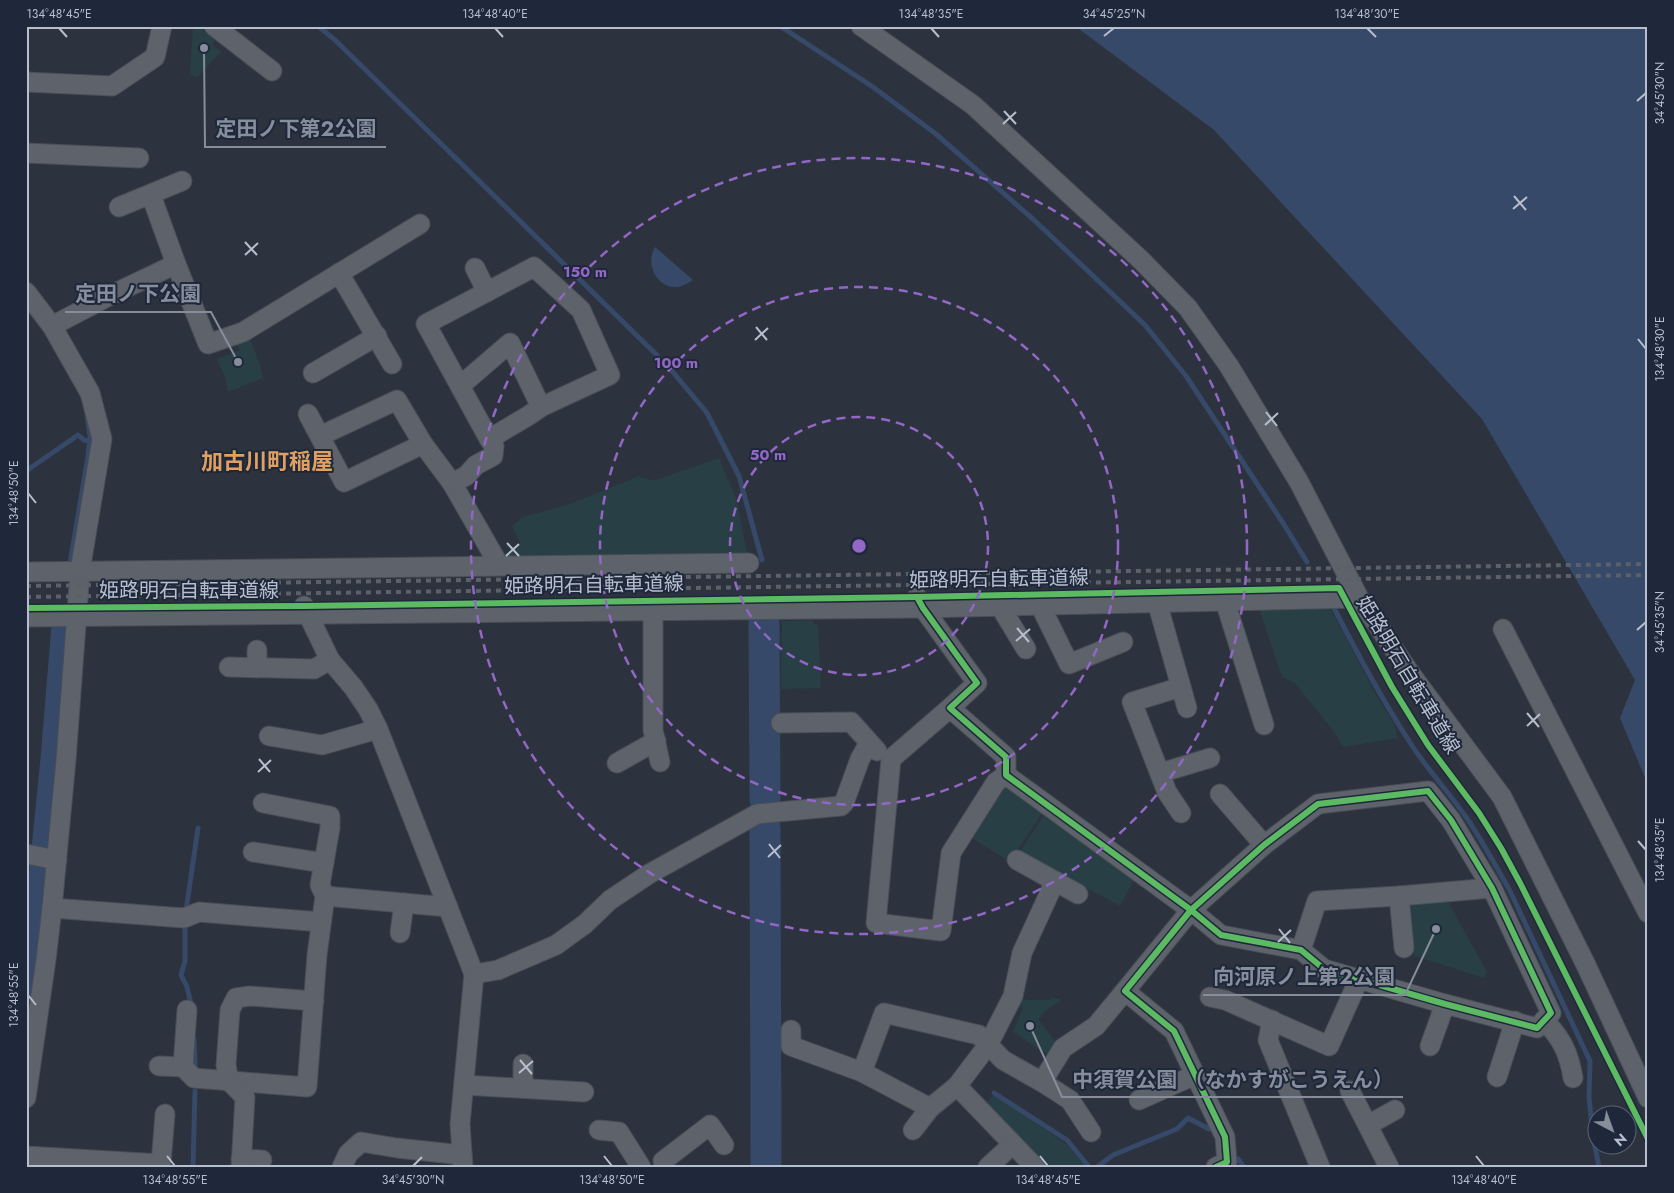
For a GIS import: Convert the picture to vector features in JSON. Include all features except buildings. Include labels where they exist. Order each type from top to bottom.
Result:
[{"type":"street","points":[[26,82],[112,86],[155,57],[162,26]]},
{"type":"street","points":[[214,26],[272,71]]},
{"type":"street","points":[[861,26],[973,105],[1141,260],[1188,308],[1229,366],[1299,482],[1359,598],[1410,673],[1502,797],[1585,963],[1648,1098]]},
{"type":"street","points":[[26,153],[139,158]]},
{"type":"street","points":[[119,207],[182,181]]},
{"type":"street","points":[[151,195],[208,344],[243,332],[420,224]]},
{"type":"street","points":[[52,326],[176,264]]},
{"type":"street","points":[[452,483],[466,476],[476,465],[493,456],[494,446],[489,439],[426,324],[534,267],[581,310],[610,375],[541,407],[489,439]]},
{"type":"street","points":[[475,268],[487,292]]},
{"type":"street","points":[[339,273],[392,364]]},
{"type":"street","points":[[26,1098],[32,1013],[52,908],[66,760],[80,571],[102,439],[90,393],[52,326],[28,297]]},
{"type":"street","points":[[313,373],[377,336]]},
{"type":"street","points":[[460,386],[510,343],[541,407]]},
{"type":"street","points":[[320,436],[397,400],[423,444],[452,483],[499,565]]},
{"type":"street","points":[[308,414],[344,482],[423,444]]},
{"type":"street","points":[[26,572],[749,563]]},
{"type":"street","points":[[26,617],[306,610],[653,610],[920,602],[1000,606],[1359,598]]},
{"type":"street","points":[[1225,601],[1264,725]]},
{"type":"street","points":[[920,602],[977,683],[891,758],[876,923],[941,931],[951,853],[996,782],[1006,775]]},
{"type":"street","points":[[1157,602],[1187,708]]},
{"type":"street","points":[[1040,605],[1069,664],[1123,642]]},
{"type":"street","points":[[1000,606],[1026,649]]},
{"type":"street","points":[[306,610],[330,660],[354,687],[378,729],[474,974],[460,1124],[462,1161],[361,1142],[348,1154],[342,1167]]},
{"type":"street","points":[[653,610],[653,730],[660,762]]},
{"type":"street","points":[[1503,628],[1648,913]]},
{"type":"street","points":[[229,667],[257,659],[314,669],[330,660]]},
{"type":"street","points":[[1181,687],[1132,702],[1167,792],[1181,813]]},
{"type":"street","points":[[950,708],[1006,757],[1006,775]]},
{"type":"street","points":[[781,723],[821,715],[852,722],[879,753],[891,758]]},
{"type":"street","points":[[269,736],[296,732],[322,745],[378,729]]},
{"type":"street","points":[[617,763],[656,741]]},
{"type":"street","points":[[474,974],[498,970],[556,945],[585,924],[610,900],[649,874],[757,814],[841,806],[844,803],[860,759],[869,742]]},
{"type":"street","points":[[1160,773],[1210,758]]},
{"type":"street","points":[[1006,775],[1191,910],[1221,935],[1301,950],[1324,969],[1445,1004],[1538,1028],[1551,1013],[1492,888],[1452,820],[1428,791],[1318,804],[1264,845],[1191,910],[1096,1026],[1063,1048],[1042,1082]]},
{"type":"street","points":[[1220,794],[1264,845]]},
{"type":"street","points":[[159,1066],[183,1067],[194,1078],[307,1087],[321,922],[325,896],[320,885],[330,828],[330,816],[284,816],[263,804]]},
{"type":"street","points":[[253,852],[324,863]]},
{"type":"street","points":[[26,854],[56,860]]},
{"type":"street","points":[[1016,860],[1078,894]]},
{"type":"street","points":[[913,1130],[930,1108],[957,1086],[988,1045],[1013,996],[1022,953],[1056,881]]},
{"type":"street","points":[[1301,950],[1317,901],[1492,888]]},
{"type":"street","points":[[325,896],[360,893],[404,903],[448,907]]},
{"type":"street","points":[[1399,896],[1404,948]]},
{"type":"street","points":[[400,933],[404,903]]},
{"type":"street","points":[[52,908],[184,918],[199,912],[321,922]]},
{"type":"street","points":[[1221,995],[1329,1046],[1359,980]]},
{"type":"street","points":[[1125,991],[1174,1031],[1225,1136],[1227,1162],[1216,1167]]},
{"type":"street","points":[[262,1160],[241,1163],[245,1097],[229,1081],[226,1065],[230,1010],[236,998],[250,996],[314,1001]]},
{"type":"street","points":[[1430,1046],[1445,1004]]},
{"type":"street","points":[[183,1067],[187,1010]]},
{"type":"street","points":[[862,1072],[884,1012],[979,1035],[1003,1060],[1070,1100],[1091,1132]]},
{"type":"street","points":[[1272,1020],[1268,1040],[1320,1167]]},
{"type":"street","points":[[1544,1020],[1560,1037],[1570,1060],[1573,1078]]},
{"type":"street","points":[[1497,1077],[1515,1021]]},
{"type":"street","points":[[791,1030],[791,1046],[862,1072],[930,1108]]},
{"type":"street","points":[[523,1064],[523,1088]]},
{"type":"street","points":[[1139,1100],[1195,1074]]},
{"type":"street","points":[[464,1085],[584,1092]]},
{"type":"street","points":[[957,1086],[1035,1167]]},
{"type":"street","points":[[1350,1091],[1389,1167]]},
{"type":"street","points":[[1368,1125],[1395,1110]]},
{"type":"street","points":[[26,1156],[108,1164],[160,1164],[165,1114]]},
{"type":"street","points":[[664,1167],[663,1161],[710,1126],[724,1145]]},
{"type":"street","points":[[599,1130],[619,1132],[641,1167]]},
{"type":"street","points":[[988,1167],[1013,1144]]},
{"type":"green space","points":[[193,26],[198,26],[215,40],[212,44],[221,52],[198,77],[190,75]]},
{"type":"green space","points":[[249,336],[263,378],[228,392],[225,378],[217,359],[240,350],[236,341]]},
{"type":"green space","points":[[719,458],[737,501],[747,553],[745,556],[511,557],[504,554],[521,544],[512,526],[523,517],[573,503],[639,476],[649,480],[656,480]]},
{"type":"green space","points":[[1259,608],[1330,608],[1375,693],[1394,724],[1398,738],[1343,747],[1335,733],[1295,683],[1282,677]]},
{"type":"green space","points":[[782,621],[813,621],[814,624],[818,625],[821,688],[781,689]]},
{"type":"green space","points":[[1011,786],[1043,812],[1010,862],[969,836],[1001,787]]},
{"type":"green space","points":[[1045,813],[1136,876],[1120,906],[1020,852]]},
{"type":"green space","points":[[1446,898],[1487,972],[1484,978],[1415,956],[1409,948],[1407,909],[1417,900]]},
{"type":"green space","points":[[1050,998],[1060,999],[1061,1001],[1045,1011],[1039,1020],[1057,1044],[1050,1056],[1013,1032],[1023,1008],[1016,1005],[1019,1000],[1050,1000]]},
{"type":"green space","points":[[995,1094],[1067,1145],[1086,1167],[1045,1167],[986,1103]]},
{"type":"water","points":[[1075,26],[1648,26],[1648,785],[1620,718],[1635,680],[1482,419],[1214,130]]},
{"type":"water","points":[[655,247],[693,280],[678,287],[670,287],[658,279],[654,274],[651,260]]},
{"type":"waterway","points":[[318,26],[335,40],[667,365],[707,413],[739,476],[762,560]]},
{"type":"waterway","points":[[780,26],[873,87],[936,134],[1034,220],[1145,325],[1186,376],[1307,562]]},
{"type":"waterway","points":[[70,563],[88,457],[90,437],[87,415]]},
{"type":"waterway","points":[[26,471],[78,435],[84,440],[90,441]]},
{"type":"waterway","points":[[1334,608],[1399,725],[1423,761],[1472,826],[1509,889],[1590,1061],[1589,1097],[1593,1136],[1599,1167]]},
{"type":"waterway","points":[[764,624],[765,799]]},
{"type":"waterway","points":[[33,988],[67,626]]},
{"type":"waterway","points":[[186,911],[198,828]]},
{"type":"waterway","points":[[765,828],[766,1167]]},
{"type":"waterway","points":[[185,925],[185,961],[181,975],[187,987],[192,1008]]},
{"type":"waterway","points":[[194,1039],[195,1064]]},
{"type":"waterway","points":[[193,1167],[195,1091]]},
{"type":"waterway","points":[[994,1093],[1067,1140],[1089,1167]]},
{"type":"waterway","points":[[1097,1167],[1113,1155],[1177,1129],[1188,1118],[1209,1129]]},
{"type":"waterway","points":[[1238,1159],[1244,1167]]},
{"type":"railway","points":[[26,586],[1648,564]]},
{"type":"railway","points":[[26,597],[1648,575]]},
{"type":"cycle path","name":"姫路明石自転車道線","points":[[26,608],[917,597],[1339,588],[1392,687],[1428,745],[1479,813],[1501,848],[1648,1139]]},
{"type":"cycle path","name":"姫路明石自転車道線","points":[[917,597],[977,683],[950,708],[1006,757],[1006,775],[1191,910],[1221,935],[1301,950],[1324,969],[1537,1028],[1551,1013],[1492,888],[1451,820],[1428,791],[1318,804],[1264,845],[1191,910],[1125,991],[1174,1031],[1225,1137],[1227,1162],[1216,1167]]},
{"type":"place","name":"定田ノ下第2公園","points":[[204,48]]},
{"type":"place","name":"定田ノ下公園","points":[[238,362]]},
{"type":"place","name":"向河原ノ上第2公園","points":[[1436,929]]},
{"type":"place","name":"中須賀公園 （なかすがこうえん）","points":[[1030,1026]]},
{"type":"district","name":"加古川町稲屋","points":[[267,461]]}]
